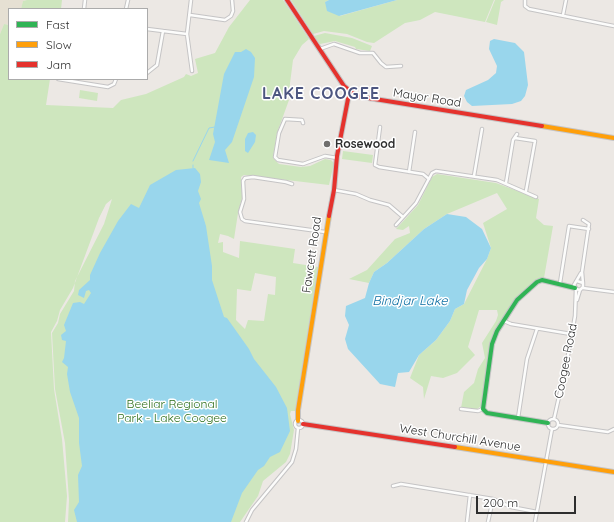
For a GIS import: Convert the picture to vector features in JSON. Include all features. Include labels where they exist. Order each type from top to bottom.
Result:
[{"type":"street","points":[[192,0],[187,34],[192,71]]},
{"type":"street","points":[[190,15],[225,20],[231,16],[233,11],[232,0]]},
{"type":"street","points":[[287,0],[351,94]]},
{"type":"street","points":[[525,0],[525,6],[529,9],[614,26]]},
{"type":"street","points":[[563,15],[566,0]]},
{"type":"street","points":[[148,29],[187,34]]},
{"type":"street","points":[[148,72],[157,65],[163,31]]},
{"type":"street","points":[[320,49],[334,44],[360,52],[373,54],[386,67],[401,66]]},
{"type":"street","points":[[72,80],[108,87],[114,84],[116,80]]},
{"type":"street","name":"Mayor Road","points":[[351,94],[366,99],[614,138]]},
{"type":"street","name":"Fawcett Road","points":[[298,420],[298,410],[325,232],[331,198],[334,190],[337,158],[348,99],[351,94]]},
{"type":"street","points":[[303,123],[302,120],[284,119],[279,133],[275,157],[278,160],[303,164],[325,156],[337,158]]},
{"type":"street","points":[[380,127],[375,165],[379,167],[423,174],[429,179]]},
{"type":"street","points":[[474,176],[482,129]]},
{"type":"street","points":[[409,172],[415,132]]},
{"type":"street","points":[[506,183],[517,134]]},
{"type":"street","points":[[515,138],[535,141],[526,192]]},
{"type":"street","points":[[396,225],[419,200],[432,173],[439,171],[474,176],[506,183],[536,197]]},
{"type":"street","points":[[292,184],[253,177],[245,178],[243,181],[244,199],[240,212],[242,219],[245,221],[325,232]]},
{"type":"street","points":[[334,190],[356,194],[370,200],[389,205],[403,217]]},
{"type":"street","points":[[583,220],[589,224],[582,272],[583,284]]},
{"type":"street","points":[[560,283],[569,226],[589,229]]},
{"type":"street","name":"Coogee Road","points":[[576,302],[576,282],[582,272]]},
{"type":"street","points":[[483,409],[492,344],[497,331],[521,296],[537,282],[542,280],[567,284],[576,282],[594,288],[614,292]]},
{"type":"street","points":[[567,284],[575,289],[594,288]]},
{"type":"street","name":"Coogee Road","points":[[554,419],[567,361],[576,302],[583,284]]},
{"type":"street","points":[[504,321],[536,329],[571,334]]},
{"type":"street","points":[[518,418],[527,359],[536,329]]},
{"type":"street","points":[[461,409],[478,411],[483,409]]},
{"type":"street","points":[[483,409],[487,413],[548,423],[550,420],[554,419],[557,421],[558,425]]},
{"type":"street","points":[[246,522],[252,510],[292,462],[296,449],[298,428],[295,424],[298,420],[303,424],[302,427],[298,428]]},
{"type":"street","points":[[548,423],[548,426],[552,429]]},
{"type":"street","name":"West Churchill Avenue","points":[[303,424],[614,472]]},
{"type":"street","points":[[552,429],[556,428],[558,425],[608,432],[614,430]]},
{"type":"street","points":[[535,522],[552,429]]},
{"type":"street","points":[[393,486],[401,484],[493,499],[511,507],[537,512]]},
{"type":"street","points":[[467,522],[470,495]]},
{"type":"street","points":[[488,522],[493,499]]},
{"type":"shaded area","points":[[0,0],[27,0],[23,1],[21,8],[8,8],[8,25],[4,24],[0,34]]},
{"type":"green space","points":[[62,0],[61,8],[21,8],[23,1]]},
{"type":"green space","name":"Beeliar Regional Park - Lake Coogee","points":[[250,0],[283,0],[309,39],[302,45],[293,60],[288,99],[283,98],[289,100],[277,133],[273,158],[279,164],[301,167],[310,166],[325,159],[331,160],[334,163],[329,185],[244,175],[241,177],[242,198],[234,239],[220,234],[218,243],[223,242],[223,252],[239,258],[240,241],[295,249],[293,263],[318,267],[295,411],[291,411],[290,414],[294,430],[290,454],[286,462],[263,481],[258,496],[240,522],[68,522],[69,500],[65,443],[55,389],[52,333],[58,323],[60,314],[74,291],[75,283],[60,310],[57,321],[51,332],[54,389],[62,439],[67,496],[65,522],[0,522],[0,34],[4,24],[8,25],[8,80],[50,80],[46,105],[113,108],[121,100],[146,94],[184,77],[186,74],[191,76],[198,73],[195,59],[215,53],[229,27]],"holes":[[[112,199],[104,224],[77,277],[99,218],[106,204]],[[255,273],[276,277],[275,295],[268,294],[264,321],[248,320],[245,329],[236,320],[237,289],[251,291]]]},
{"type":"green space","points":[[291,0],[329,0],[325,2],[340,16],[397,0],[494,0],[485,22],[435,12],[420,20],[405,23],[374,43],[367,42],[347,34],[324,31],[313,34]]},
{"type":"green space","points":[[495,0],[504,0],[501,2],[497,25],[486,22]]},
{"type":"green space","points":[[325,33],[352,38],[372,46],[370,51],[356,49],[355,47],[335,41],[320,44],[314,36]]},
{"type":"green space","points":[[80,90],[98,93],[97,101],[79,98]]},
{"type":"green space","points":[[343,151],[373,155],[372,163],[342,159]]},
{"type":"green space","points":[[437,174],[496,183],[539,199],[536,218],[544,225],[553,226],[544,278],[536,280],[515,299],[491,346],[481,406],[476,410],[461,408],[464,392],[474,383],[478,369],[485,358],[482,343],[496,321],[498,315],[497,310],[479,310],[468,347],[475,355],[457,373],[443,378],[431,376],[424,399],[423,387],[410,378],[419,355],[436,340],[450,321],[455,309],[464,304],[487,259],[491,248],[483,223],[507,209],[497,193],[447,214],[424,229],[387,263],[374,272],[369,283],[349,279],[367,270],[395,239],[410,233],[409,226],[403,230],[396,229],[418,205],[432,177]]},
{"type":"water","points":[[329,0],[397,0],[339,16],[327,11],[325,2]]},
{"type":"water","points":[[494,39],[515,43],[524,52],[528,85],[525,96],[521,101],[512,104],[472,106],[467,102],[464,96],[466,90],[488,80],[496,73],[497,66],[489,49],[490,41]]},
{"type":"water","points":[[246,49],[251,52],[255,58],[254,77],[232,142],[225,150],[229,163],[209,160],[215,142],[213,134],[224,74],[235,52],[241,52]]},
{"type":"water","points":[[253,132],[256,135],[255,142],[248,153],[245,151],[245,139],[248,133]]},
{"type":"water","name":"Beeliar Regional Park - Lake Coogee","points":[[195,168],[200,174],[201,182],[198,191],[201,199],[199,203],[206,226],[212,266],[212,280],[224,317],[227,318],[249,349],[254,359],[276,387],[287,408],[290,431],[280,452],[270,457],[264,466],[258,470],[242,493],[231,522],[77,522],[74,510],[79,502],[78,475],[82,466],[79,443],[79,418],[70,392],[67,374],[68,367],[62,362],[64,358],[66,341],[62,340],[61,335],[66,331],[64,325],[73,303],[80,302],[84,304],[91,293],[89,290],[86,291],[84,298],[78,295],[79,290],[90,280],[90,275],[100,253],[118,221],[131,204],[139,208],[150,185],[176,170]]},
{"type":"water","name":"Bindjar Lake","points":[[447,214],[466,217],[482,229],[491,248],[487,259],[479,268],[467,290],[464,304],[455,309],[450,321],[436,340],[419,355],[409,372],[398,373],[395,387],[380,384],[348,349],[345,339],[349,325],[345,316],[346,306],[365,298],[374,272],[387,263],[424,229]]},
{"type":"waterway","points":[[193,161],[209,128],[215,127]]},
{"type":"traffic: fast","points":[[548,423],[487,413],[483,409],[492,344],[497,331],[517,300],[537,282],[542,280],[575,288]]},
{"type":"traffic: slow","points":[[542,126],[614,138]]},
{"type":"traffic: slow","points":[[298,421],[298,410],[329,216]]},
{"type":"traffic: slow","points":[[455,447],[614,472]]},
{"type":"traffic: jam","points":[[287,0],[344,86],[356,96],[542,126]]},
{"type":"traffic: jam","points":[[329,216],[334,190],[337,156],[348,99],[351,94]]},
{"type":"traffic: jam","points":[[303,424],[455,447]]},
{"type":"place","name":"Rosewood","points":[[327,144]]},
{"type":"district","name":"LAKE COOGEE","points":[[321,94]]}]
